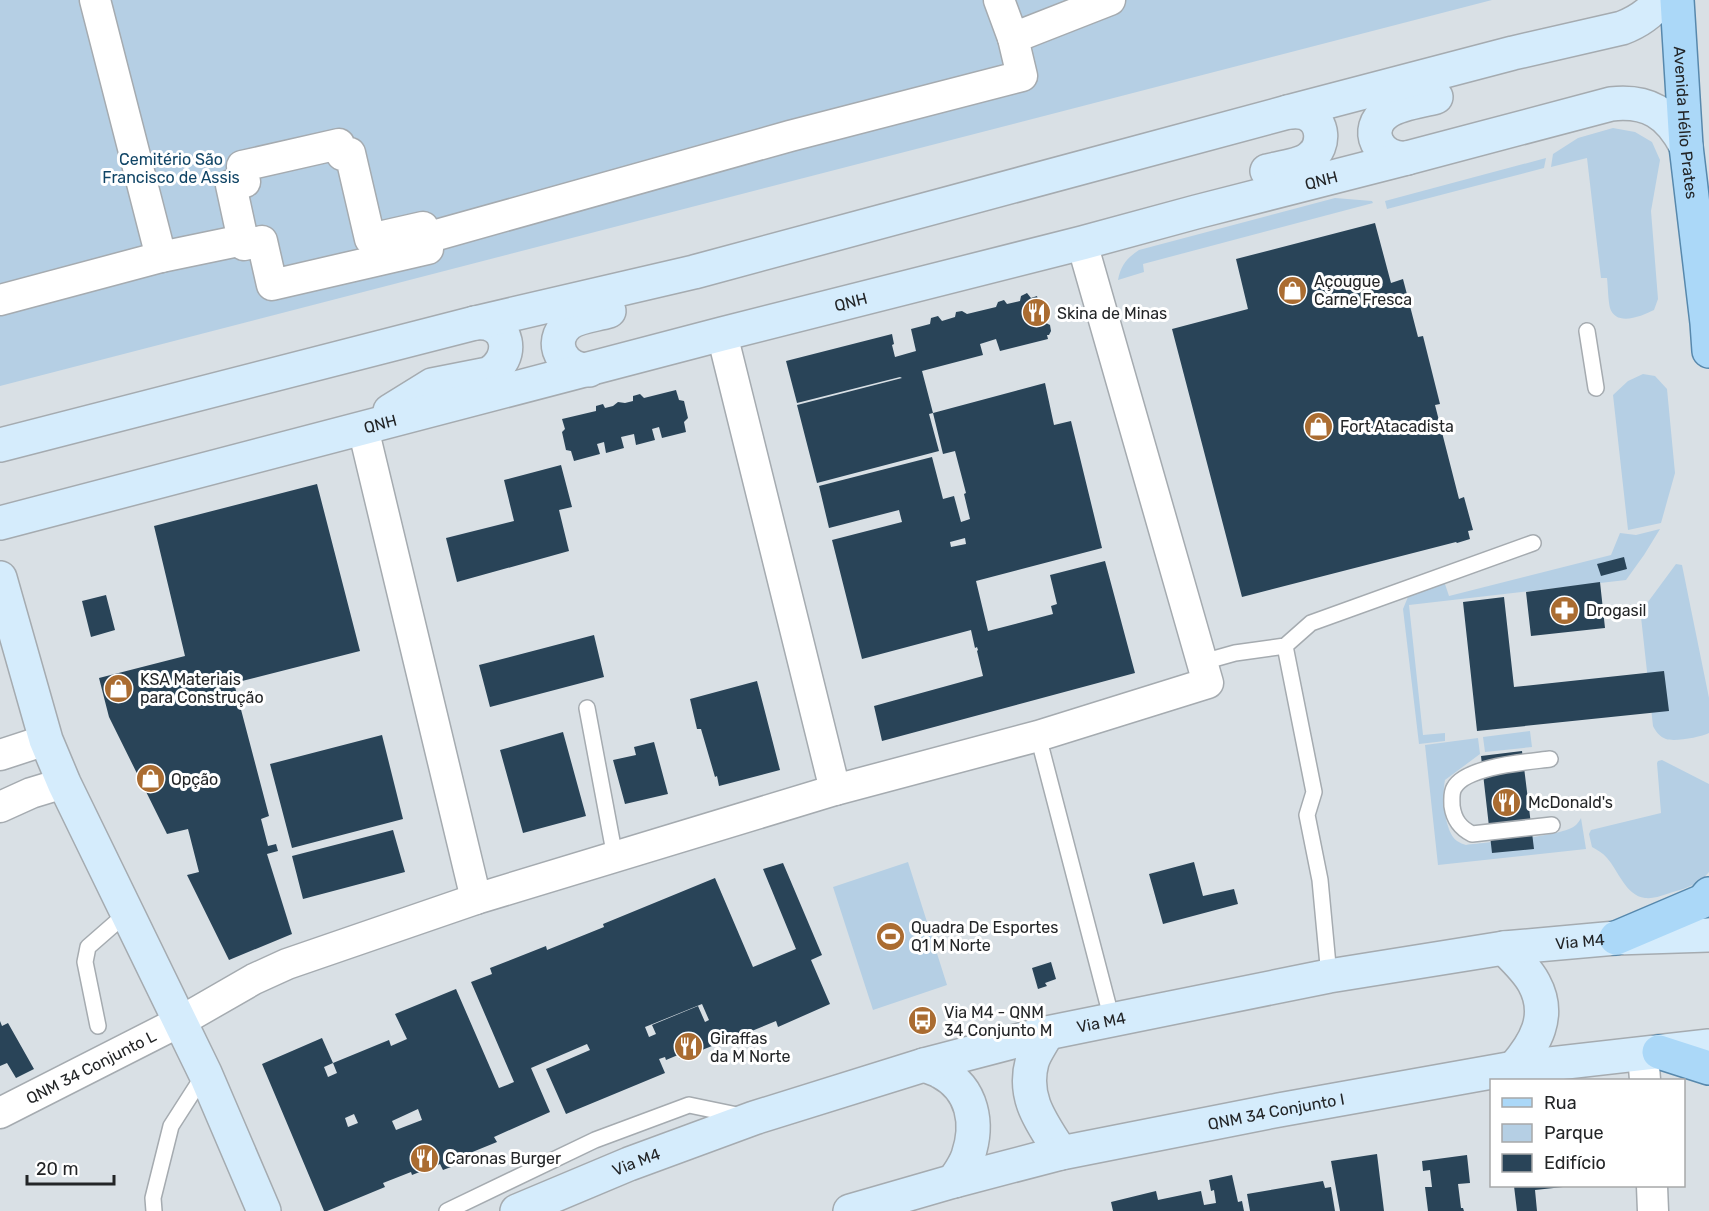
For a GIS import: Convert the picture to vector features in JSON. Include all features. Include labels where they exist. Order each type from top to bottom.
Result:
[{"type":"main road","name":"Avenida Hélio Prates","points":[[1677,0],[1686,146],[1709,351]]},
{"type":"main road","points":[[1616,938],[1703,901],[1709,894]]},
{"type":"main road","points":[[1649,1062],[1709,1068]]},
{"type":"street","points":[[95,0],[161,257]]},
{"type":"street","points":[[426,238],[790,136],[1022,76],[1013,38],[999,0]]},
{"type":"street","points":[[1013,38],[1110,0]]},
{"type":"street","points":[[0,445],[476,322],[694,272],[1288,112],[1513,53],[1622,28],[1649,14],[1661,0]]},
{"type":"street","points":[[1407,158],[1391,157],[1379,146],[1376,129],[1379,120],[1386,112],[1449,93],[1513,53]]},
{"type":"street","name":"QNH","points":[[0,523],[1611,104],[1626,102],[1653,109],[1667,118],[1678,131],[1686,146]]},
{"type":"street","points":[[1196,212],[1250,175],[1306,161],[1313,156],[1321,141],[1318,124],[1305,113],[1288,112]]},
{"type":"street","points":[[339,144],[342,155],[350,153],[370,239],[423,227],[426,238],[428,249],[272,285],[262,241],[244,245],[231,185],[245,182],[242,166],[339,144]]},
{"type":"street","points":[[2,291],[243,240]]},
{"type":"street","points":[[1082,243],[1203,662]]},
{"type":"street","points":[[589,370],[580,370],[564,361],[558,344],[565,326],[573,320],[634,305],[694,272]]},
{"type":"street","points":[[476,322],[485,321],[493,325],[505,338],[505,356],[496,370],[488,374],[432,385],[363,428],[476,899]]},
{"type":"street","points":[[722,334],[835,790]]},
{"type":"street","points":[[0,578],[46,740],[64,783],[205,1073],[264,1211]]},
{"type":"street","name":"QNM 34 Conjunto L","points":[[0,1113],[180,1021],[254,979],[288,964],[476,899],[835,790],[1038,736],[1208,683],[1203,662]]},
{"type":"street","points":[[0,755],[46,740]]},
{"type":"street","points":[[0,807],[32,793],[64,783]]},
{"type":"street","name":"Via M4","points":[[517,1211],[629,1164],[754,1118],[924,1065],[1047,1033],[1329,976],[1504,948],[1616,938],[1709,935]]},
{"type":"street","points":[[1504,948],[1526,970],[1541,1001],[1541,1018],[1537,1035],[1529,1050],[1514,1068]]},
{"type":"street","points":[[1047,1033],[1033,1061],[1030,1078],[1031,1097],[1036,1114],[1061,1153]]},
{"type":"street","name":"QNM 34 Conjunto I","points":[[850,1211],[1061,1153],[1279,1110],[1514,1068],[1649,1062],[1709,1046]]},
{"type":"street","points":[[924,1065],[940,1071],[954,1081],[966,1096],[973,1113],[973,1136],[968,1157],[954,1181]]},
{"type":"street","points":[[551,1211],[570,1203],[629,1164]]},
{"type":"street","points":[[1652,1187],[1653,1211]]},
{"type":"lane","points":[[1587,331],[1596,388]]},
{"type":"lane","points":[[1203,662],[1235,653],[1285,646],[1311,623],[1533,543]]},
{"type":"lane","points":[[1285,646],[1314,792],[1307,815],[1320,880],[1329,976]]},
{"type":"lane","points":[[587,708],[615,857]]},
{"type":"lane","points":[[1038,736],[1112,1020]]},
{"type":"lane","points":[[1550,759],[1482,769],[1458,782],[1453,789],[1452,800],[1457,822],[1463,830],[1472,834],[1552,825]]},
{"type":"lane","points":[[98,1026],[85,962],[86,954],[88,947],[128,912]]},
{"type":"lane","points":[[154,1211],[153,1198],[171,1126],[205,1073]]},
{"type":"lane","points":[[447,1211],[594,1140],[689,1106],[754,1118]]},
{"type":"green space","name":"Cemitério São Francisco de Assis","points":[[0,0],[1492,0],[0,386]]},
{"type":"green space","points":[[1613,128],[1635,132],[1652,142],[1660,160],[1651,211],[1658,299],[1654,310],[1623,319],[1613,314],[1609,304],[1607,278],[1601,278],[1587,158],[1551,167],[1553,154],[1578,138]]},
{"type":"green space","points":[[1546,158],[1544,168],[1387,209],[1385,201]]},
{"type":"green space","points":[[1335,198],[1372,201],[1373,203],[1143,264],[1144,272],[1118,280],[1125,262],[1139,250]]},
{"type":"green space","points":[[1643,374],[1655,376],[1667,389],[1675,473],[1661,523],[1628,530],[1613,395],[1628,381]]},
{"type":"green space","points":[[1660,529],[1626,580],[1409,605],[1423,735],[1445,733],[1445,741],[1419,744],[1403,609],[1410,592],[1443,578],[1449,596],[1611,555],[1620,533],[1636,535]]},
{"type":"green space","points":[[1676,564],[1682,565],[1709,698],[1709,733],[1675,740],[1662,737],[1653,726],[1641,617],[1645,606]]},
{"type":"green space","points":[[1530,731],[1532,747],[1485,752],[1483,737]]},
{"type":"green space","points":[[1478,738],[1480,754],[1445,780],[1444,803],[1447,821],[1449,830],[1457,841],[1466,845],[1541,836],[1568,829],[1576,825],[1581,818],[1586,849],[1438,865],[1425,745]]},
{"type":"green space","points":[[1662,760],[1709,784],[1709,872],[1697,883],[1688,887],[1645,898],[1633,893],[1607,858],[1592,847],[1589,834],[1591,830],[1661,813],[1657,763]]},
{"type":"green space","name":"Quadra De Esportes Q1 M Norte","points":[[908,862],[947,985],[873,1010],[833,887]]},
{"type":"building","name":"Fort Atacadista","points":[[1375,223],[1391,283],[1403,279],[1418,337],[1423,336],[1440,404],[1435,405],[1459,499],[1464,497],[1473,530],[1468,531],[1470,539],[1242,597],[1172,329],[1248,309],[1236,259]]},
{"type":"building","points":[[1027,293],[1031,298],[1037,296],[1038,300],[1043,301],[1043,311],[1040,311],[1044,315],[1044,324],[1050,325],[1051,331],[1047,335],[1048,339],[1000,351],[996,339],[980,344],[983,355],[922,371],[933,413],[929,414],[939,451],[817,483],[797,405],[902,378],[797,403],[786,361],[892,334],[895,357],[916,351],[911,329],[930,324],[931,318],[938,316],[942,321],[955,317],[956,312],[962,311],[967,314],[996,307],[998,302],[1004,300],[1007,304],[1020,301],[1021,296]]},
{"type":"building","points":[[1045,383],[1054,425],[1071,421],[1102,548],[976,581],[988,631],[1053,614],[1051,606],[1057,604],[1050,575],[1105,561],[1135,673],[882,741],[874,706],[983,676],[978,650],[977,647],[975,648],[971,630],[862,659],[832,540],[902,522],[899,510],[829,528],[819,486],[932,457],[943,499],[954,496],[961,522],[970,519],[955,451],[943,454],[933,413]],"holes":[[[965,538],[966,544],[951,547],[950,542]]]},
{"type":"building","points":[[676,390],[679,400],[684,401],[688,418],[684,422],[686,432],[662,438],[659,427],[652,429],[655,440],[636,445],[634,434],[621,437],[624,448],[606,453],[604,442],[597,444],[600,454],[574,461],[571,451],[566,450],[562,419],[596,411],[596,406],[603,404],[605,408],[618,402],[633,401],[633,396],[640,394],[644,398]]},
{"type":"building","points":[[561,465],[572,507],[559,510],[569,551],[457,582],[446,538],[514,521],[504,480]]},
{"type":"building","points":[[317,484],[360,651],[234,683],[269,816],[261,819],[268,846],[276,844],[278,851],[267,854],[292,934],[229,960],[187,875],[199,872],[188,829],[167,834],[109,717],[99,678],[185,656],[154,526]]},
{"type":"building","points":[[1624,557],[1627,569],[1601,576],[1597,564]]},
{"type":"building","name":"Drogasil","points":[[1600,582],[1605,628],[1531,636],[1526,592]]},
{"type":"building","points":[[106,595],[115,630],[91,637],[82,601]]},
{"type":"building","points":[[1504,597],[1514,687],[1664,671],[1669,711],[1477,731],[1463,602]]},
{"type":"building","points":[[594,635],[604,677],[490,707],[479,665]]},
{"type":"building","points":[[757,681],[780,770],[719,786],[701,729],[697,729],[690,699]]},
{"type":"building","points":[[563,732],[586,816],[523,833],[500,750]]},
{"type":"building","points":[[382,735],[403,819],[292,848],[270,764]]},
{"type":"building","points":[[654,742],[668,794],[625,804],[613,760],[636,755],[634,747]]},
{"type":"building","name":"McDonald's","points":[[1522,751],[1534,849],[1492,853],[1481,756]]},
{"type":"building","points":[[393,830],[405,872],[303,899],[292,856]]},
{"type":"building","points":[[1194,862],[1203,896],[1234,889],[1238,904],[1163,924],[1149,874]]},
{"type":"building","points":[[783,863],[822,955],[811,960],[830,1004],[778,1027],[776,1021],[720,1044],[717,1038],[710,1041],[712,1046],[697,1052],[696,1048],[692,1050],[694,1053],[680,1059],[678,1055],[666,1060],[665,1057],[659,1059],[665,1073],[566,1114],[546,1069],[590,1050],[587,1044],[531,1068],[550,1112],[494,1137],[497,1142],[470,1153],[472,1159],[443,1170],[440,1164],[412,1175],[411,1172],[383,1183],[385,1187],[324,1211],[262,1064],[322,1038],[333,1063],[389,1040],[391,1046],[407,1039],[395,1014],[456,989],[499,1088],[507,1085],[514,1082],[471,982],[492,974],[490,968],[546,946],[547,950],[604,927],[603,924],[715,878],[753,967],[796,949],[763,869]],"holes":[[[702,1004],[709,1020],[705,1022],[698,1006],[652,1025],[656,1034],[649,1037],[645,1027]],[[333,1063],[337,1073],[328,1077],[324,1067]],[[418,1109],[422,1120],[396,1130],[392,1121]],[[354,1114],[358,1123],[348,1127],[345,1118]]]},
{"type":"building","points":[[1051,962],[1056,979],[1045,983],[1047,986],[1038,989],[1032,968]]},
{"type":"building","points":[[0,1021],[2,1026],[8,1023],[34,1069],[16,1078],[7,1063],[0,1066]]},
{"type":"building","points":[[1377,1154],[1384,1211],[1340,1211],[1331,1161]]},
{"type":"building","points":[[1467,1155],[1470,1183],[1458,1184],[1461,1208],[1464,1211],[1428,1211],[1425,1187],[1432,1187],[1430,1170],[1423,1171],[1422,1161]]},
{"type":"building","points":[[1232,1175],[1238,1202],[1242,1201],[1244,1211],[1113,1211],[1111,1202],[1156,1191],[1158,1200],[1201,1191],[1204,1205],[1216,1203],[1214,1190],[1211,1191],[1209,1180]]},
{"type":"building","points":[[1323,1181],[1325,1188],[1331,1187],[1335,1211],[1250,1211],[1247,1194]]},
{"type":"building","points":[[1514,1187],[1563,1187],[1535,1190],[1537,1211],[1517,1211]]},
{"type":"place","name":"Açougue Carne Fresca","points":[[1293,290]]},
{"type":"place","name":"Skina de Minas","points":[[1036,313]]},
{"type":"place","name":"Fort Atacadista","points":[[1319,426]]},
{"type":"place","name":"Drogasil","points":[[1565,610]]},
{"type":"place","name":"KSA Materiais para Construção","points":[[119,688]]},
{"type":"place","name":"Opção","points":[[150,779]]},
{"type":"place","name":"McDonald's","points":[[1507,802]]},
{"type":"place","name":"Quadra De Esportes Q1 M Norte","points":[[890,936]]},
{"type":"place","name":"Via M4 - QNM 34 Conjunto M","points":[[923,1021]]},
{"type":"place","name":"Giraffas da M Norte","points":[[689,1047]]},
{"type":"place","name":"Caronas Burger","points":[[424,1158]]}]
